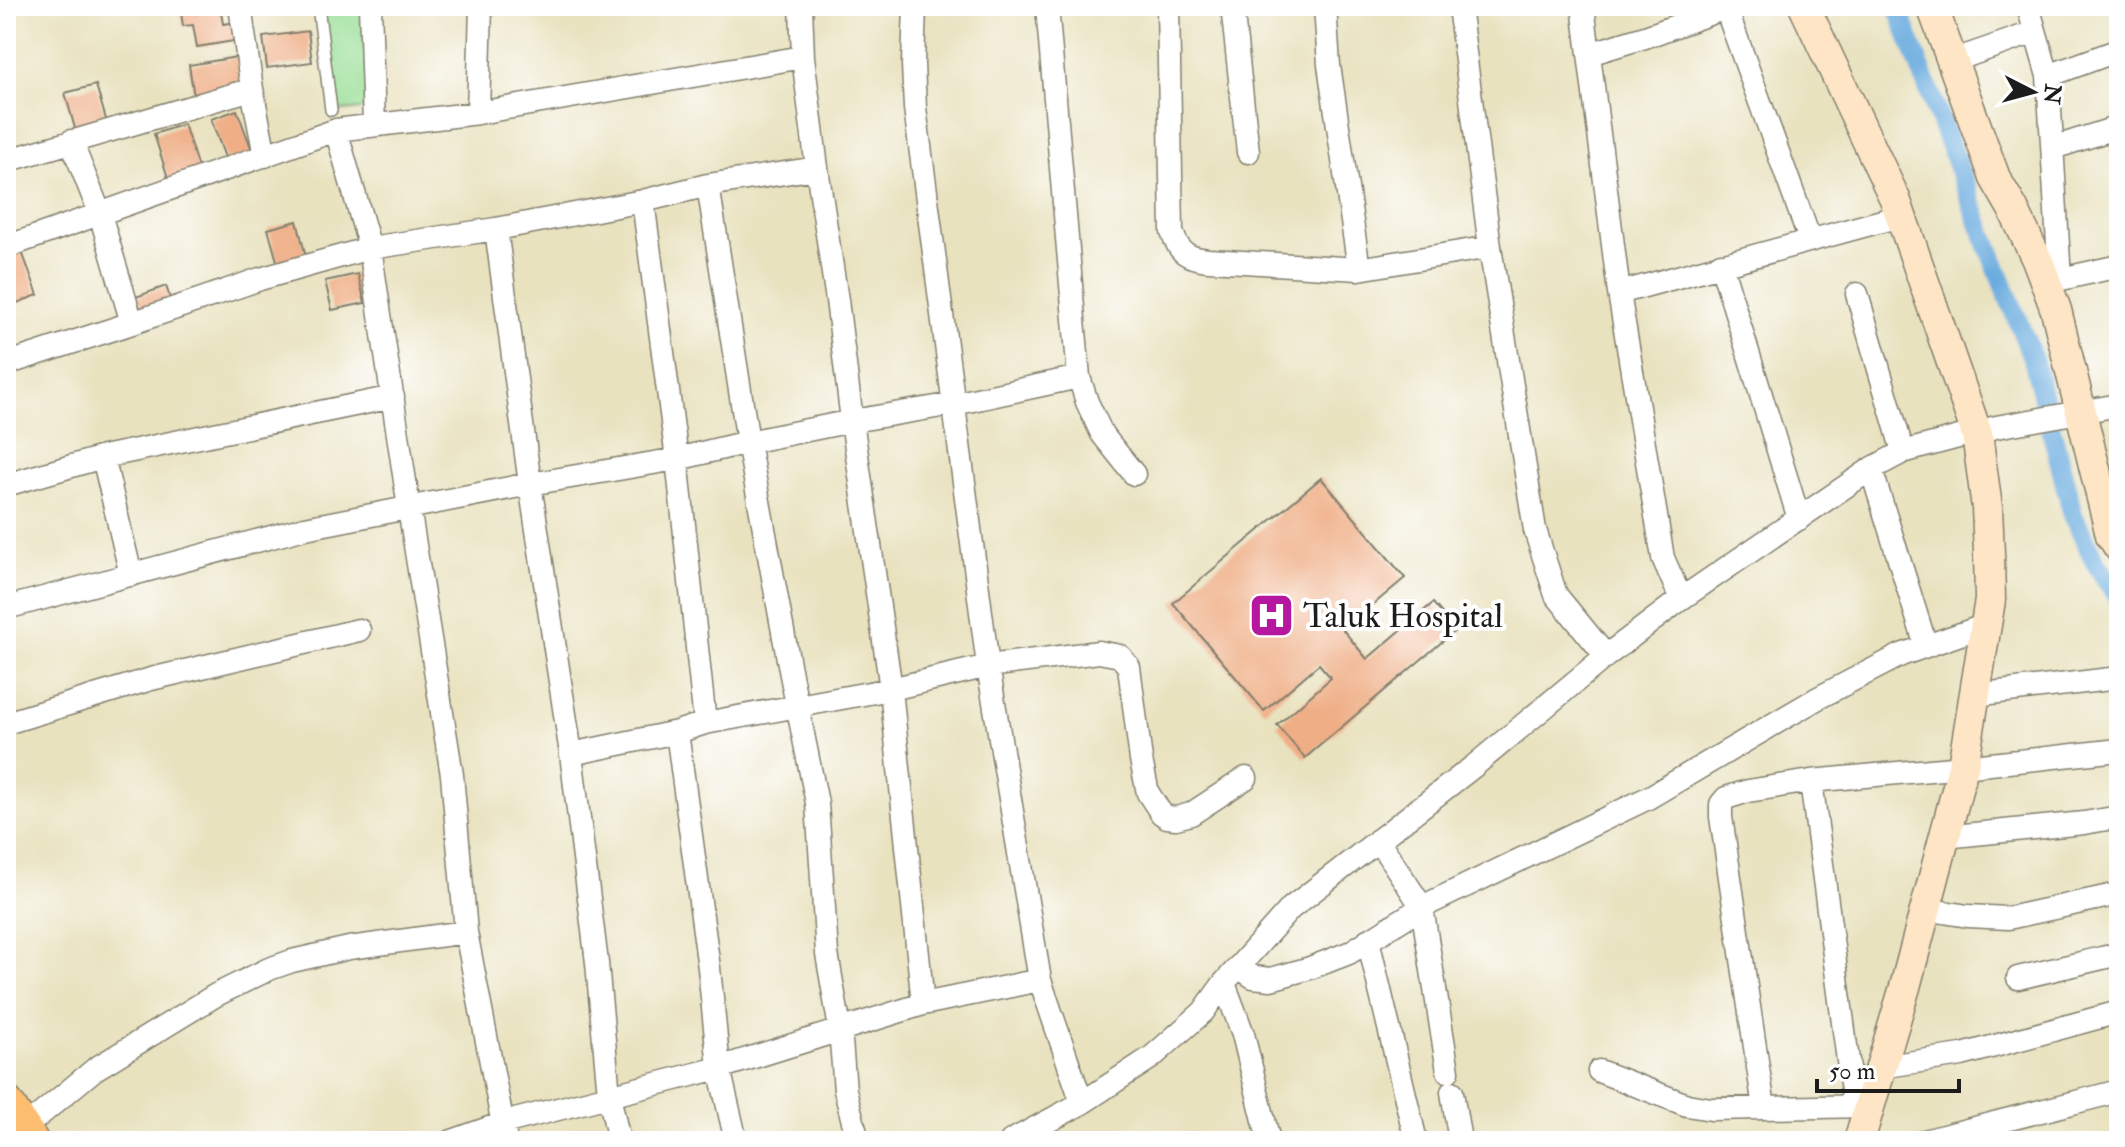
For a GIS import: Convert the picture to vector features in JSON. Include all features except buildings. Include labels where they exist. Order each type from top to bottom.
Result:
[{"type":"street","points":[[240,6],[265,156]]},
{"type":"street","points":[[370,6],[374,125]]},
{"type":"street","points":[[478,113],[481,6]]},
{"type":"street","points":[[801,6],[803,57],[817,168],[891,689],[923,1004]]},
{"type":"street","points":[[915,6],[915,108],[988,666],[1040,980],[1082,1103]]},
{"type":"street","points":[[1047,6],[1079,377],[1102,434],[1134,474]]},
{"type":"street","points":[[1168,6],[1172,232],[1184,253],[1194,258],[1359,269],[1490,247]]},
{"type":"street","points":[[1232,6],[1248,152]]},
{"type":"street","points":[[1325,6],[1329,65],[1359,269]]},
{"type":"street","points":[[1459,6],[1490,247],[1535,530],[1556,595],[1606,656]]},
{"type":"street","points":[[1583,6],[1619,293],[1663,558],[1681,599]]},
{"type":"street","points":[[1804,6],[1889,185],[1986,430],[1990,600],[1963,767],[1905,987],[1880,1067],[1862,1106]]},
{"type":"street","points":[[1932,6],[1995,178],[2053,280]]},
{"type":"street","points":[[2028,6],[2048,76],[2053,148],[2053,280],[2072,413],[2111,535],[2119,547]]},
{"type":"street","points":[[1589,54],[1727,7],[1810,240]]},
{"type":"street","points":[[1952,61],[2035,32]]},
{"type":"street","points":[[2048,76],[2119,50]]},
{"type":"street","points":[[6,247],[265,156],[334,120],[374,125],[478,113],[803,57]]},
{"type":"street","points":[[6,161],[252,89]]},
{"type":"street","points":[[334,120],[370,248],[452,775],[466,932],[505,1132]]},
{"type":"street","points":[[2053,148],[2119,127]]},
{"type":"street","points":[[71,141],[100,214],[132,323]]},
{"type":"street","points":[[6,364],[260,279],[370,248],[496,229],[643,201],[708,185],[817,168]]},
{"type":"street","points":[[708,185],[748,442],[817,803],[827,954],[840,1029],[845,1090],[858,1141]]},
{"type":"street","points":[[643,201],[677,459],[705,723]]},
{"type":"street","points":[[1619,293],[1900,216]]},
{"type":"street","points":[[496,229],[530,484],[571,754],[597,963],[609,1095],[619,1141]]},
{"type":"street","points":[[1721,264],[1799,519]]},
{"type":"street","points":[[2053,280],[2119,266]]},
{"type":"street","points":[[1857,294],[1903,452]]},
{"type":"street","points":[[6,608],[305,528],[677,459],[748,442],[954,404],[1079,377]]},
{"type":"street","points":[[6,485],[103,457],[393,397]]},
{"type":"street","points":[[1011,1141],[1082,1103],[1152,1057],[1203,1012],[1231,975],[1291,908],[1681,599],[1871,469],[1903,452],[1986,430],[2119,405]]},
{"type":"street","points":[[103,457],[131,575]]},
{"type":"street","points":[[1871,469],[1926,646]]},
{"type":"street","points":[[1231,975],[1271,979],[1349,953],[1422,907],[1648,798],[1818,698],[1901,655],[1986,625]]},
{"type":"street","points":[[6,723],[151,679],[359,630]]},
{"type":"street","points":[[571,754],[677,732],[705,723],[891,689],[988,666],[1099,652],[1120,656],[1129,667],[1148,793],[1154,805],[1167,817],[1191,814],[1246,778]]},
{"type":"street","points":[[1974,695],[2119,678]]},
{"type":"street","points":[[677,732],[709,968],[719,1068],[736,1141]]},
{"type":"street","points":[[1764,1108],[1721,817],[1721,804],[1726,798],[1748,791],[1811,781],[2119,750]]},
{"type":"street","points":[[1811,781],[1862,1106],[1859,1141]]},
{"type":"street","points":[[1944,837],[2119,817]]},
{"type":"street","points":[[1378,840],[1422,907],[1460,1141]]},
{"type":"street","points":[[1925,909],[2008,918],[2119,894]]},
{"type":"street","points":[[20,1124],[95,1069],[216,995],[269,969],[349,948],[466,932]]},
{"type":"street","points":[[1368,940],[1416,1141]]},
{"type":"street","points":[[2018,978],[2119,954]]},
{"type":"street","points":[[1231,975],[1269,1141]]},
{"type":"street","points":[[452,1141],[505,1132],[609,1095],[719,1068],[923,1004],[1040,980]]},
{"type":"street","points":[[1880,1067],[1962,1055],[2119,1012]]},
{"type":"street","points":[[1599,1071],[1687,1105],[1711,1109],[1862,1106]]},
{"type":"street","points":[[1924,1141],[2119,1091]]},
{"type":"lane","points":[[318,6],[334,120]]},
{"type":"green space","points":[[322,6],[368,6],[370,108],[335,112]]},
{"type":"waterway","points":[[1897,6],[2034,362],[2073,515],[2095,562],[2119,600]]},
{"type":"place","name":"Taluk Hospital","points":[[1272,616]]}]
